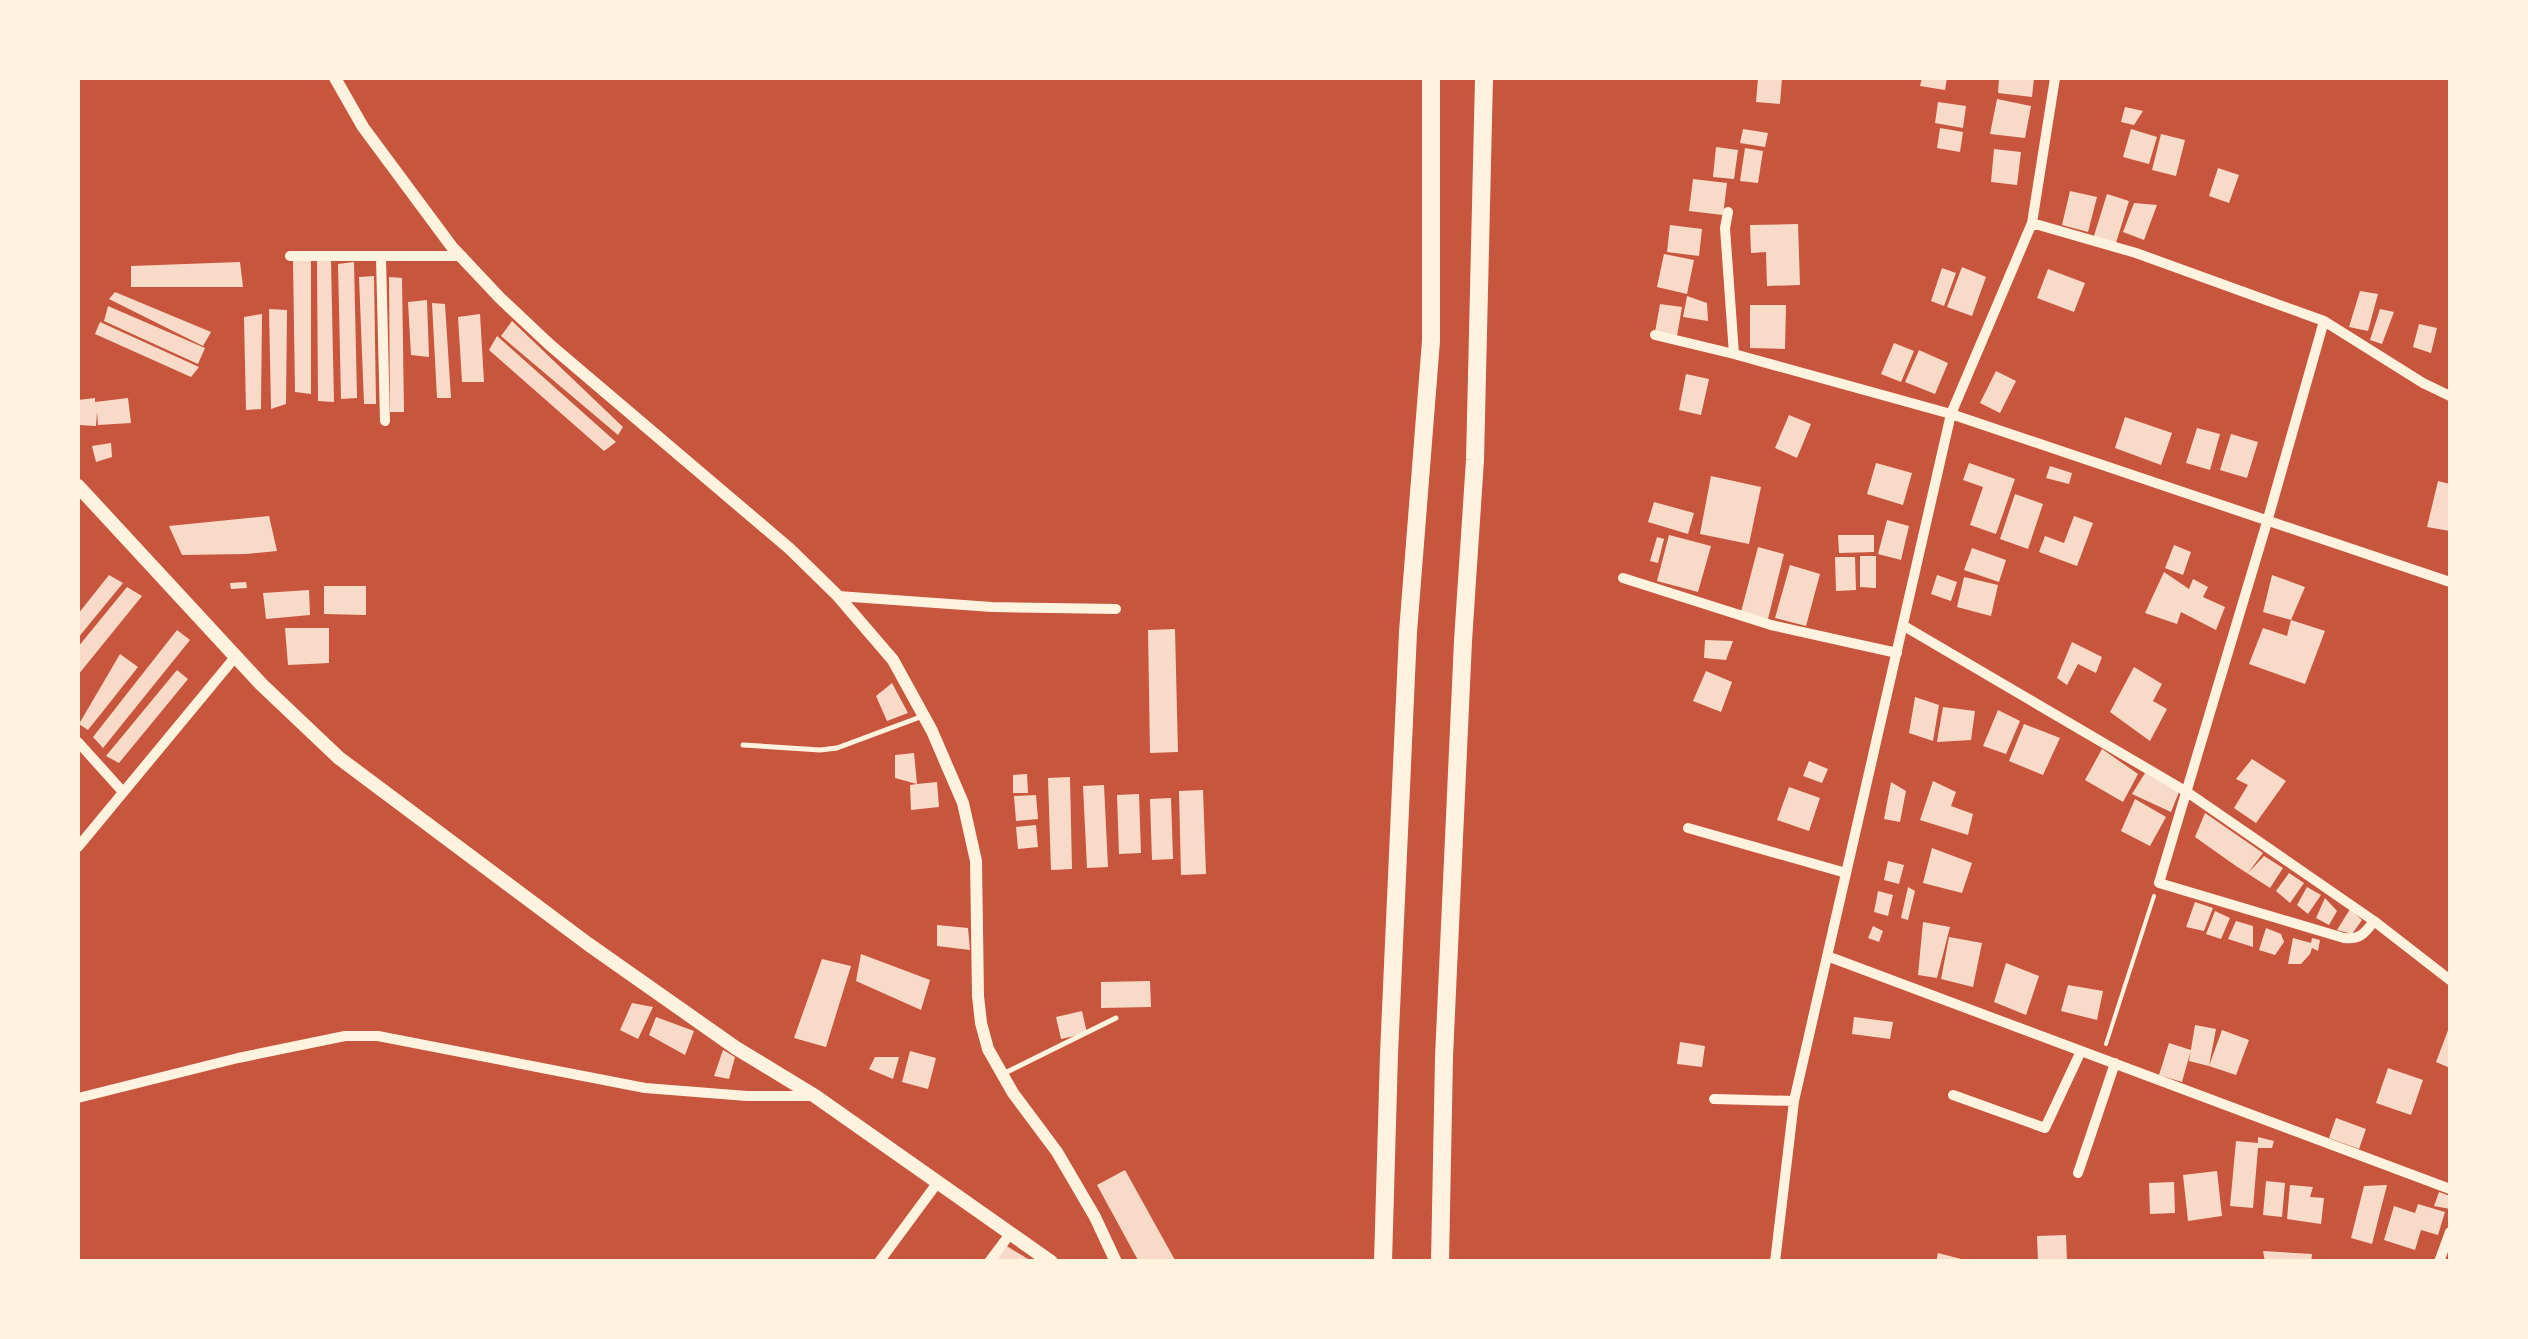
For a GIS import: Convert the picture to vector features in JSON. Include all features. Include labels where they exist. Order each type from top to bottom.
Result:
[{"type":"highway","points":[[1383,1262],[1408,632],[1431,341],[1431,78]]},
{"type":"highway","points":[[1440,1262],[1444,1057],[1477,406],[1484,78]]},
{"type":"main road","points":[[78,486],[262,684],[339,758],[657,994],[815,1096],[1051,1262]]},
{"type":"street","points":[[335,78],[364,127],[452,246],[500,298],[790,549],[838,596],[893,660],[924,716],[963,803],[977,876],[981,1023],[988,1050],[1057,1152],[1116,1262]]},
{"type":"street","points":[[1775,1262],[1794,1100],[1951,414],[2032,223],[2056,78]]},
{"type":"street","points":[[1728,212],[1726,244],[1734,354]]},
{"type":"street","points":[[2032,223],[2136,253],[2324,321],[2450,396]]},
{"type":"street","points":[[290,256],[462,256]]},
{"type":"street","points":[[381,258],[385,421]]},
{"type":"street","points":[[2324,321],[2159,883],[2344,938],[2358,938],[2374,921]]},
{"type":"street","points":[[1655,336],[1951,414],[2450,582]]},
{"type":"street","points":[[1623,578],[1771,624],[1897,652]]},
{"type":"street","points":[[838,596],[992,607],[1116,609]]},
{"type":"street","points":[[1904,626],[2187,792],[2374,921],[2450,980]]},
{"type":"street","points":[[78,847],[236,656]]},
{"type":"street","points":[[78,742],[123,792]]},
{"type":"street","points":[[1688,828],[1846,873]]},
{"type":"street","points":[[1827,956],[2450,1189]]},
{"type":"street","points":[[78,1098],[345,1036],[378,1036],[645,1088],[747,1096],[815,1096]]},
{"type":"street","points":[[1953,1095],[2045,1128],[2081,1050]]},
{"type":"street","points":[[2078,1173],[2115,1063]]},
{"type":"street","points":[[1714,1098],[1794,1100]]},
{"type":"street","points":[[879,1262],[938,1182]]},
{"type":"street","points":[[2439,1262],[2450,1232]]},
{"type":"street","points":[[988,1262],[1010,1234]]},
{"type":"lane","points":[[742,745],[837,748],[924,716]]},
{"type":"lane","points":[[1003,1074],[1116,1018]]},
{"type":"path","points":[[2101,1058],[2159,883]]},
{"type":"building","points":[[1758,78],[1782,78],[1780,104],[1756,102]]},
{"type":"building","points":[[1922,78],[1947,78],[1945,90],[1920,86]]},
{"type":"building","points":[[1999,78],[2034,78],[2032,97],[1998,93]]},
{"type":"building","points":[[1997,99],[2031,106],[2025,138],[1990,134]]},
{"type":"building","points":[[1938,102],[1966,106],[1963,128],[1935,123]]},
{"type":"building","points":[[2125,107],[2143,111],[2134,125],[2121,122]]},
{"type":"building","points":[[1940,128],[1963,132],[1960,152],[1937,148]]},
{"type":"building","points":[[1743,129],[1768,133],[1765,147],[1740,143]]},
{"type":"building","points":[[2131,129],[2157,137],[2149,164],[2123,157]]},
{"type":"building","points":[[2161,134],[2185,140],[2176,176],[2152,170]]},
{"type":"building","points":[[1716,147],[1738,150],[1734,179],[1713,177]]},
{"type":"building","points":[[1745,148],[1763,151],[1758,183],[1740,181]]},
{"type":"building","points":[[1994,149],[2021,152],[2017,185],[1991,182]]},
{"type":"building","points":[[2218,168],[2239,175],[2229,203],[2209,196]]},
{"type":"building","points":[[1693,179],[1727,183],[1723,215],[1689,211]]},
{"type":"building","points":[[2070,191],[2097,197],[2088,232],[2062,225]]},
{"type":"building","points":[[2107,194],[2129,201],[2115,246],[2093,239]]},
{"type":"building","points":[[2134,203],[2157,205],[2144,240],[2123,232]]},
{"type":"building","points":[[1798,224],[1800,285],[1767,286],[1766,252],[1751,253],[1750,225]]},
{"type":"building","points":[[1670,225],[1702,229],[1699,256],[1667,252]]},
{"type":"building","points":[[1664,254],[1694,260],[1687,294],[1657,287]]},
{"type":"building","points":[[311,260],[311,394],[295,392],[293,261]]},
{"type":"building","points":[[317,261],[331,261],[334,402],[318,401]]},
{"type":"building","points":[[240,262],[243,287],[131,287],[131,266]]},
{"type":"building","points":[[354,262],[357,398],[341,399],[338,264]]},
{"type":"building","points":[[1962,267],[1986,277],[1972,316],[1947,307]]},
{"type":"building","points":[[1942,268],[1956,273],[1944,306],[1931,301]]},
{"type":"building","points":[[2048,269],[2085,283],[2074,312],[2037,298]]},
{"type":"building","points":[[374,276],[376,404],[364,404],[359,277]]},
{"type":"building","points":[[389,277],[402,278],[404,412],[390,412]]},
{"type":"building","points":[[2360,291],[2378,294],[2368,331],[2349,327]]},
{"type":"building","points":[[115,292],[211,332],[203,346],[109,299]]},
{"type":"building","points":[[1687,296],[1707,303],[1708,321],[1683,317]]},
{"type":"building","points":[[427,300],[429,357],[411,355],[408,302]]},
{"type":"building","points":[[432,303],[445,304],[451,398],[437,398]]},
{"type":"building","points":[[1660,304],[1682,307],[1677,336],[1655,332]]},
{"type":"building","points":[[1750,305],[1786,305],[1785,349],[1750,348]]},
{"type":"building","points":[[108,306],[205,348],[198,364],[104,321]]},
{"type":"building","points":[[269,309],[287,310],[286,404],[271,409]]},
{"type":"building","points":[[2380,309],[2394,312],[2382,344],[2370,340]]},
{"type":"building","points":[[262,314],[261,409],[246,410],[244,317]]},
{"type":"building","points":[[480,314],[484,382],[462,382],[458,317]]},
{"type":"building","points":[[512,321],[623,427],[618,435],[501,336]]},
{"type":"building","points":[[100,322],[199,367],[191,377],[95,334]]},
{"type":"building","points":[[2419,324],[2437,328],[2431,353],[2413,347]]},
{"type":"building","points":[[497,336],[616,442],[604,451],[489,350]]},
{"type":"building","points":[[1894,343],[1914,351],[1901,382],[1881,374]]},
{"type":"building","points":[[1919,350],[1948,363],[1935,394],[1905,382]]},
{"type":"building","points":[[1996,371],[2016,381],[2000,413],[1980,403]]},
{"type":"building","points":[[1686,374],[1709,379],[1701,415],[1679,410]]},
{"type":"building","points":[[95,398],[95,402],[128,398],[131,423],[98,425],[97,412],[96,426],[78,425],[78,400]]},
{"type":"building","points":[[1789,415],[1811,424],[1797,458],[1775,448]]},
{"type":"building","points":[[2125,417],[2172,433],[2161,465],[2115,448]]},
{"type":"building","points":[[2197,428],[2220,434],[2210,470],[2186,463]]},
{"type":"building","points":[[2231,434],[2258,442],[2247,478],[2220,470]]},
{"type":"building","points":[[111,443],[112,457],[96,462],[92,446]]},
{"type":"building","points":[[1876,463],[1912,473],[1903,505],[1867,494]]},
{"type":"building","points":[[1969,463],[2015,479],[1996,534],[1970,525],[1983,487],[1963,480]]},
{"type":"building","points":[[2050,466],[2072,473],[2069,484],[2046,478]]},
{"type":"building","points":[[1711,476],[1761,487],[1749,544],[1700,534]]},
{"type":"building","points":[[2438,481],[2450,484],[2450,531],[2427,527]]},
{"type":"building","points":[[2015,494],[2043,504],[2028,549],[2000,539]]},
{"type":"building","points":[[1654,502],[1694,513],[1688,534],[1648,522]]},
{"type":"building","points":[[269,516],[277,551],[182,555],[169,526]]},
{"type":"building","points":[[2074,516],[2093,523],[2077,566],[2039,552],[2045,536],[2064,543]]},
{"type":"building","points":[[1887,520],[1909,526],[1901,560],[1878,554]]},
{"type":"building","points":[[1669,535],[1711,546],[1698,592],[1657,581]]},
{"type":"building","points":[[1838,535],[1874,535],[1874,552],[1839,553]]},
{"type":"building","points":[[1657,537],[1664,539],[1658,563],[1650,561]]},
{"type":"building","points":[[2174,545],[2191,552],[2183,575],[2165,568]]},
{"type":"building","points":[[1758,547],[1784,554],[1768,619],[1741,612]]},
{"type":"building","points":[[1972,548],[2006,560],[1999,582],[1964,570]]},
{"type":"building","points":[[1860,556],[1876,556],[1876,588],[1860,587]]},
{"type":"building","points":[[1835,557],[1855,557],[1856,590],[1836,591]]},
{"type":"building","points":[[1790,565],[1820,574],[1806,626],[1775,618]]},
{"type":"building","points":[[2164,572],[2189,589],[2193,579],[2208,587],[2203,597],[2225,607],[2216,630],[2181,612],[2177,624],[2145,613]]},
{"type":"building","points":[[109,575],[123,583],[78,638],[78,614]]},
{"type":"building","points":[[1937,575],[1957,582],[1951,601],[1931,594]]},
{"type":"building","points":[[2272,575],[2305,587],[2291,620],[2263,612]]},
{"type":"building","points":[[1964,577],[1998,585],[1991,616],[1957,607]]},
{"type":"building","points":[[246,582],[247,588],[231,589],[230,583]]},
{"type":"building","points":[[324,586],[366,586],[366,615],[324,614]]},
{"type":"building","points":[[127,587],[142,596],[78,675],[78,647]]},
{"type":"building","points":[[309,590],[310,615],[266,619],[263,593]]},
{"type":"building","points":[[2291,620],[2325,631],[2305,684],[2249,664],[2263,628],[2287,636]]},
{"type":"building","points":[[285,628],[329,628],[329,663],[288,665]]},
{"type":"building","points":[[1175,629],[1178,752],[1150,753],[1148,630]]},
{"type":"building","points":[[177,630],[190,640],[103,748],[93,737]]},
{"type":"building","points":[[1705,640],[1733,641],[1726,660],[1704,658]]},
{"type":"building","points":[[2072,642],[2102,657],[2096,673],[2078,664],[2067,685],[2057,678]]},
{"type":"building","points":[[120,654],[138,667],[88,730],[79,724]]},
{"type":"building","points":[[2134,667],[2162,684],[2153,701],[2167,709],[2150,741],[2110,712]]},
{"type":"building","points":[[177,670],[188,679],[119,763],[106,756]]},
{"type":"building","points":[[1706,671],[1732,682],[1721,712],[1693,701]]},
{"type":"building","points":[[892,683],[908,713],[887,721],[876,696]]},
{"type":"building","points":[[1915,697],[1939,705],[1933,741],[1909,733]]},
{"type":"building","points":[[1943,707],[1975,711],[1971,740],[1937,742]]},
{"type":"building","points":[[1998,710],[2020,721],[2006,754],[1983,746]]},
{"type":"building","points":[[2024,724],[2060,738],[2043,775],[2009,761]]},
{"type":"building","points":[[2102,749],[2138,774],[2123,802],[2085,780]]},
{"type":"building","points":[[914,753],[917,784],[895,778],[895,755]]},
{"type":"building","points":[[2252,759],[2286,781],[2256,823],[2234,808],[2248,785],[2236,779]]},
{"type":"building","points":[[1809,761],[1828,769],[1822,783],[1803,776]]},
{"type":"building","points":[[2145,773],[2179,792],[2171,812],[2132,794]]},
{"type":"building","points":[[1027,774],[1028,793],[1013,793],[1013,775]]},
{"type":"building","points":[[1070,777],[1072,869],[1051,870],[1048,778]]},
{"type":"building","points":[[1933,781],[1956,792],[1951,806],[1973,814],[1968,835],[1920,820]]},
{"type":"building","points":[[937,782],[939,807],[911,810],[910,785]]},
{"type":"building","points":[[1891,782],[1906,791],[1900,822],[1884,819]]},
{"type":"building","points":[[1104,785],[1108,867],[1087,868],[1083,786]]},
{"type":"building","points":[[1789,787],[1820,798],[1809,831],[1777,820]]},
{"type":"building","points":[[1203,790],[1206,874],[1181,875],[1179,791]]},
{"type":"building","points":[[1139,794],[1141,853],[1119,854],[1117,795]]},
{"type":"building","points":[[1036,795],[1038,819],[1016,821],[1014,796]]},
{"type":"building","points":[[1171,798],[1173,859],[1152,860],[1150,799]]},
{"type":"building","points":[[2135,799],[2166,817],[2150,846],[2121,831]]},
{"type":"building","points":[[2205,813],[2263,853],[2248,873],[2264,856],[2283,868],[2270,888],[2195,837]]},
{"type":"building","points":[[1036,825],[1038,847],[1018,849],[1016,827]]},
{"type":"building","points":[[1932,848],[1972,863],[1962,893],[1923,883]]},
{"type":"building","points":[[1888,861],[1904,865],[1899,884],[1884,880]]},
{"type":"building","points":[[2289,873],[2304,883],[2290,903],[2276,891]]},
{"type":"building","points":[[1908,887],[1915,891],[1908,920],[1901,918]]},
{"type":"building","points":[[2307,887],[2321,895],[2308,914],[2297,905]]},
{"type":"building","points":[[1878,891],[1893,895],[1888,916],[1874,912]]},
{"type":"building","points":[[2325,898],[2337,911],[2329,925],[2316,918]]},
{"type":"building","points":[[2195,902],[2213,908],[2204,931],[2186,927]]},
{"type":"building","points":[[2350,909],[2362,920],[2352,934],[2337,930]]},
{"type":"building","points":[[2215,911],[2230,918],[2221,939],[2206,934]]},
{"type":"building","points":[[2236,921],[2253,926],[2253,947],[2228,939]]},
{"type":"building","points":[[1923,922],[1950,927],[1937,978],[1918,975]]},
{"type":"building","points":[[937,925],[968,928],[970,950],[937,946]]},
{"type":"building","points":[[1873,926],[1883,931],[1879,942],[1868,938]]},
{"type":"building","points":[[2266,928],[2281,934],[2284,942],[2275,955],[2259,950]]},
{"type":"building","points":[[1949,937],[1982,943],[1973,987],[1941,979]]},
{"type":"building","points":[[2293,938],[2311,943],[2312,938],[2320,940],[2318,951],[2312,948],[2301,964],[2288,964]]},
{"type":"building","points":[[861,954],[930,980],[921,1010],[856,981]]},
{"type":"building","points":[[822,959],[851,966],[826,1047],[794,1038]]},
{"type":"building","points":[[2006,963],[2039,976],[2026,1015],[1994,1002]]},
{"type":"building","points":[[1150,981],[1151,1007],[1101,1008],[1101,982]]},
{"type":"building","points":[[2068,985],[2103,991],[2097,1020],[2061,1011]]},
{"type":"building","points":[[632,1003],[653,1007],[638,1039],[620,1030]]},
{"type":"building","points":[[1082,1011],[1087,1033],[1061,1039],[1056,1017]]},
{"type":"building","points":[[656,1017],[694,1031],[685,1055],[649,1035]]},
{"type":"building","points":[[1854,1017],[1893,1022],[1890,1039],[1852,1034]]},
{"type":"building","points":[[2195,1025],[2216,1029],[2209,1066],[2189,1061]]},
{"type":"building","points":[[2450,1025],[2450,1068],[2436,1062]]},
{"type":"building","points":[[2222,1030],[2249,1040],[2236,1075],[2209,1066]]},
{"type":"building","points":[[1680,1042],[1705,1046],[1702,1067],[1677,1064]]},
{"type":"building","points":[[2169,1043],[2191,1050],[2182,1082],[2159,1075]]},
{"type":"building","points":[[723,1050],[735,1057],[729,1079],[714,1076]]},
{"type":"building","points":[[910,1051],[936,1058],[928,1089],[902,1082]]},
{"type":"building","points":[[875,1057],[899,1057],[893,1079],[869,1069]]},
{"type":"building","points":[[2388,1068],[2423,1080],[2411,1115],[2376,1103]]},
{"type":"building","points":[[2336,1118],[2366,1129],[2359,1149],[2329,1138]]},
{"type":"building","points":[[2258,1137],[2274,1141],[2272,1148],[2258,1148],[2253,1208],[2230,1206],[2236,1141],[2258,1143]]},
{"type":"building","points":[[1125,1170],[1176,1262],[1139,1262],[1097,1185]]},
{"type":"building","points":[[2217,1171],[2222,1216],[2188,1221],[2183,1175]]},
{"type":"building","points":[[2266,1181],[2285,1183],[2282,1217],[2263,1215]]},
{"type":"building","points":[[2174,1182],[2175,1213],[2150,1214],[2149,1183]]},
{"type":"building","points":[[2290,1185],[2313,1187],[2310,1197],[2324,1198],[2321,1224],[2287,1219]]},
{"type":"building","points":[[2387,1185],[2372,1244],[2351,1238],[2364,1186]]},
{"type":"building","points":[[2439,1192],[2450,1196],[2450,1209],[2434,1206]]},
{"type":"building","points":[[2418,1204],[2445,1212],[2438,1235],[2421,1230],[2415,1250],[2384,1240],[2394,1206],[2415,1213]]},
{"type":"building","points":[[2066,1235],[2067,1262],[2038,1262],[2037,1236]]},
{"type":"building","points":[[1005,1245],[1033,1262],[993,1262]]},
{"type":"building","points":[[2263,1251],[2312,1254],[2311,1262],[2265,1262]]},
{"type":"building","points":[[1938,1253],[1965,1260],[1936,1262]]}]
